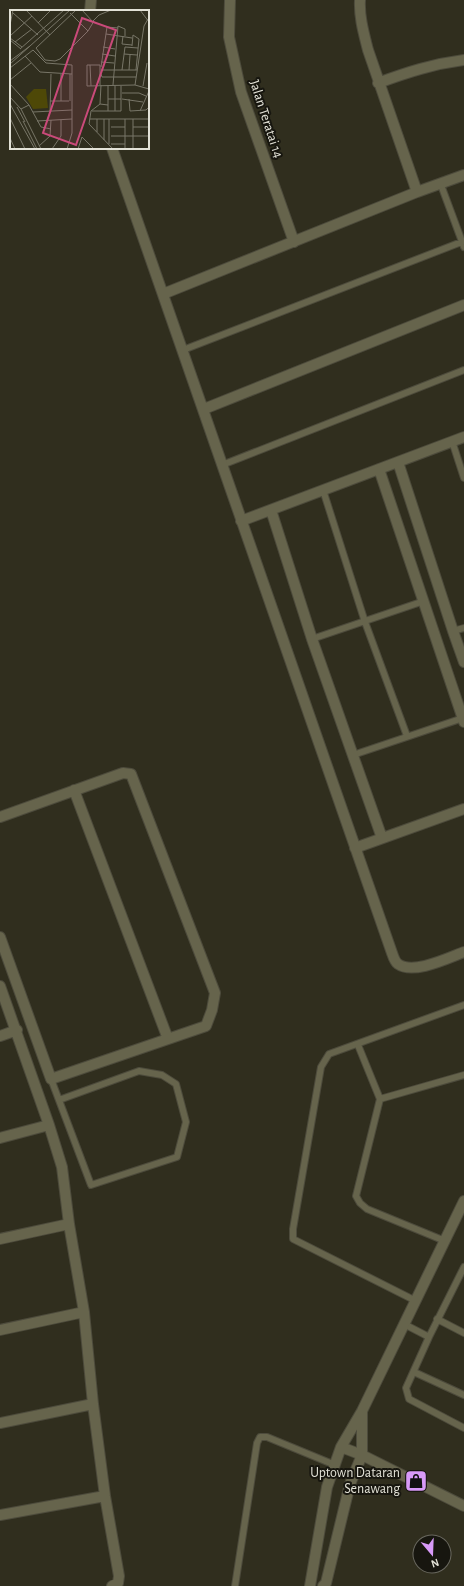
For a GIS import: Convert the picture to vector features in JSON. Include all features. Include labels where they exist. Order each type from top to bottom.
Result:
[{"type":"street","points":[[90,10],[91,0]]},
{"type":"street","name":"Jalan Teratai 14","points":[[230,0],[229,37],[241,92],[294,242]]},
{"type":"street","points":[[360,0],[363,29],[378,83],[417,192]]},
{"type":"street","points":[[378,83],[410,71],[439,63],[464,60]]},
{"type":"street","points":[[112,149],[392,953],[398,964],[409,968],[424,966],[464,952]]},
{"type":"street","points":[[163,294],[417,192],[441,185],[464,175]]},
{"type":"street","points":[[204,409],[464,305]]},
{"type":"street","points":[[241,521],[464,437]]},
{"type":"street","points":[[398,462],[464,662]]},
{"type":"street","points":[[379,469],[463,720]]},
{"type":"street","points":[[271,510],[312,639],[382,838]]},
{"type":"street","points":[[0,817],[123,773],[131,774],[215,992],[206,1026],[51,1079],[0,937]]},
{"type":"street","points":[[74,790],[168,1039]]},
{"type":"street","points":[[355,848],[464,809]]},
{"type":"street","points":[[0,986],[17,1030],[62,1167],[69,1224],[84,1312],[93,1404],[105,1496],[119,1576],[115,1584]]},
{"type":"street","points":[[0,1036],[17,1030]]},
{"type":"street","points":[[0,1138],[49,1125]]},
{"type":"street","points":[[362,1411],[362,1455],[350,1484],[327,1585],[310,1583],[327,1487],[341,1447],[362,1411],[464,1201]]},
{"type":"street","points":[[0,1239],[69,1224]]},
{"type":"street","points":[[0,1330],[84,1312]]},
{"type":"street","points":[[0,1423],[93,1404]]},
{"type":"street","points":[[341,1447],[362,1455],[464,1506]]},
{"type":"street","points":[[0,1515],[105,1496]]},
{"type":"lane","points":[[183,350],[463,243],[441,185]]},
{"type":"lane","points":[[222,465],[464,370]]},
{"type":"lane","points":[[452,441],[464,478]]},
{"type":"lane","points":[[323,490],[365,622],[407,736]]},
{"type":"lane","points":[[312,639],[424,601]]},
{"type":"lane","points":[[453,631],[464,628]]},
{"type":"lane","points":[[353,755],[407,736],[463,720]]},
{"type":"lane","points":[[416,1301],[307,1247],[293,1239],[293,1237],[321,1067],[329,1054],[358,1045],[464,1005]]},
{"type":"lane","points":[[358,1045],[380,1099],[356,1196],[360,1203],[367,1209],[445,1241]]},
{"type":"lane","points":[[51,1079],[91,1185],[176,1157],[186,1122],[176,1084],[162,1075],[139,1071],[59,1100]]},
{"type":"lane","points":[[380,1099],[464,1075]]},
{"type":"lane","points":[[464,1267],[437,1319],[406,1388],[409,1399],[464,1428]]},
{"type":"lane","points":[[437,1319],[464,1333]]},
{"type":"lane","points":[[404,1324],[429,1337]]},
{"type":"lane","points":[[414,1372],[464,1395]]},
{"type":"lane","points":[[235,1586],[257,1443],[260,1438],[267,1436],[335,1465]]},
{"type":"place","name":"Uptown Dataran Senawang","points":[[416,1481]]}]
